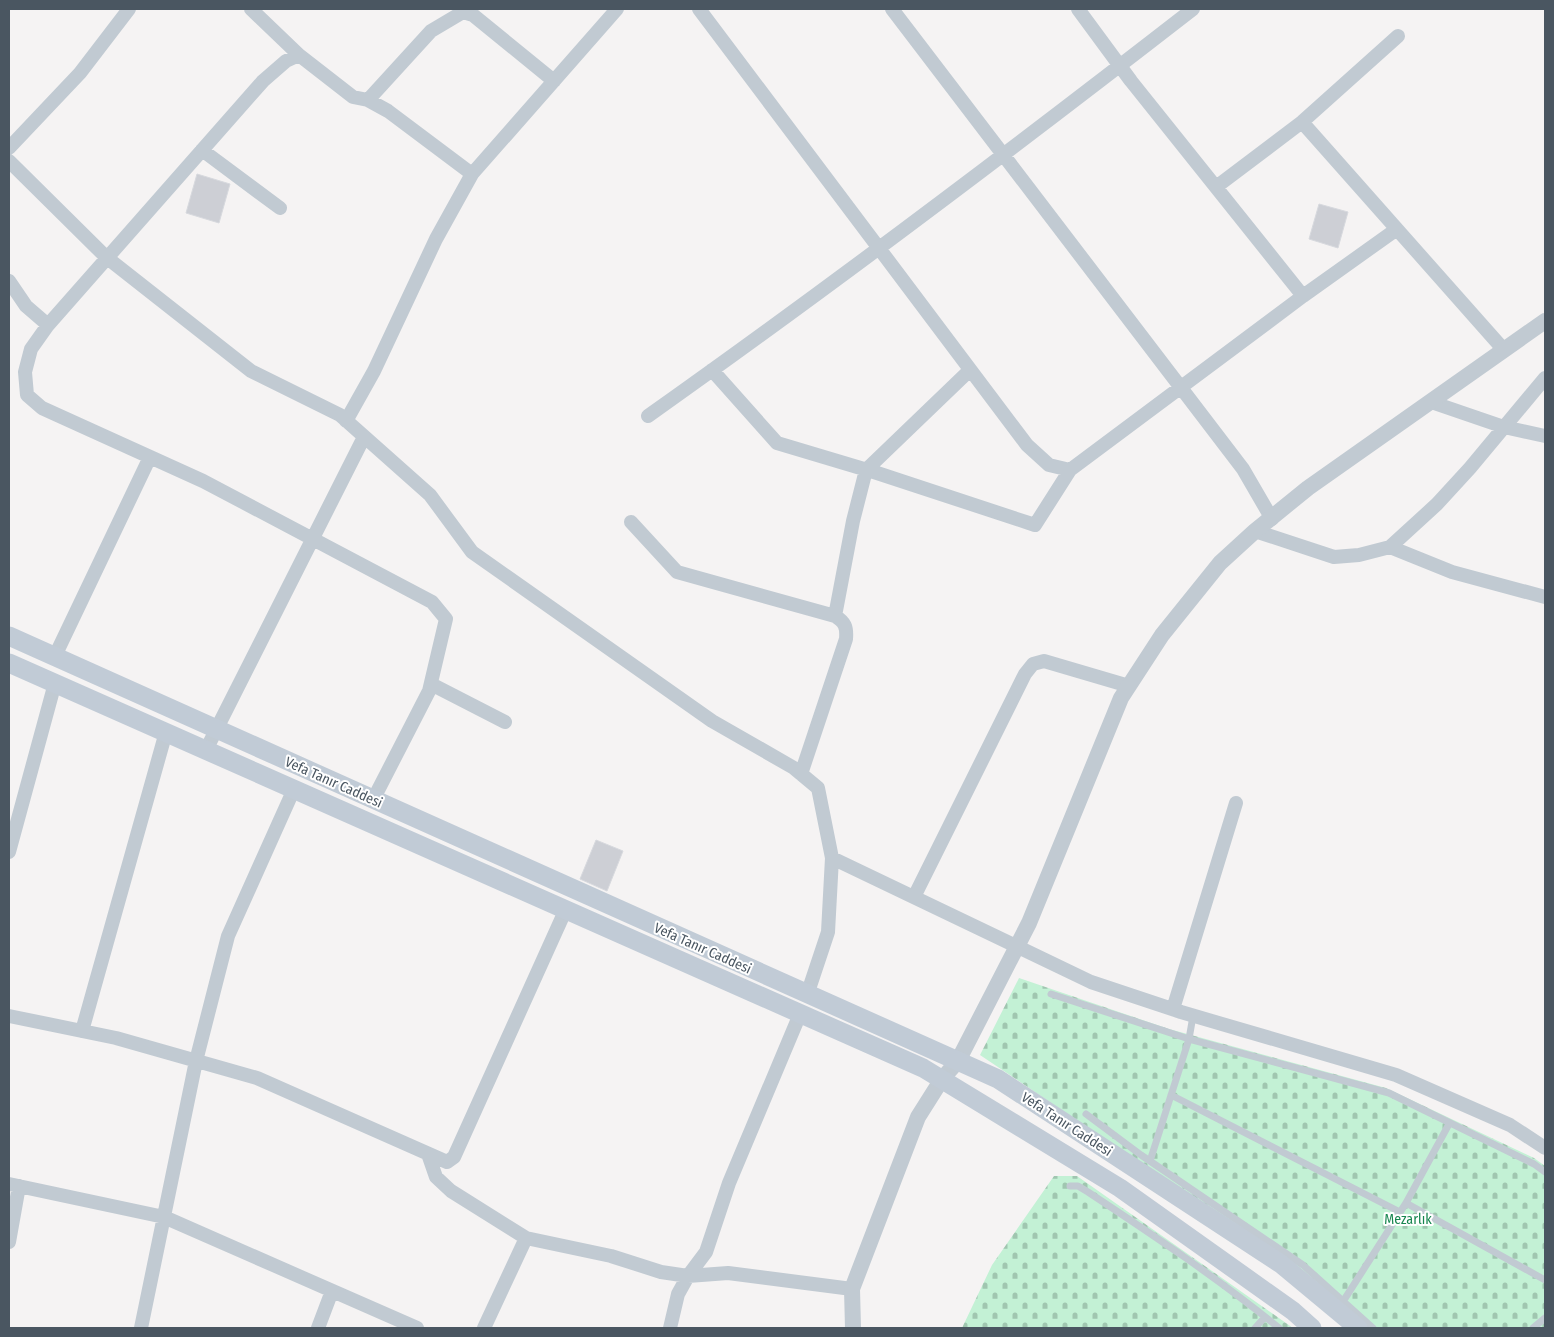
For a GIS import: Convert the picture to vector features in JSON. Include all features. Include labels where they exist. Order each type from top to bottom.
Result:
[{"type":"main road","name":"Vefa Tanır Caddesi","points":[[9,636],[998,1079],[1281,1264],[1358,1328]]},
{"type":"main road","name":"Vefa Tanır Caddesi","points":[[9,663],[923,1068],[1120,1188],[1293,1311],[1312,1328]]},
{"type":"street","points":[[9,148],[80,73],[129,9]]},
{"type":"street","points":[[251,9],[300,55],[353,96],[368,100],[388,111],[472,174]]},
{"type":"street","points":[[346,421],[374,371],[436,239],[472,174],[617,9]]},
{"type":"street","points":[[699,9],[1027,445],[1049,465],[1070,470]]},
{"type":"street","points":[[892,9],[1243,469],[1272,519]]},
{"type":"street","points":[[1078,9],[1120,66],[1303,296]]},
{"type":"street","points":[[648,416],[1004,155],[1193,9]]},
{"type":"street","points":[[368,100],[430,32],[463,12],[473,15],[554,80]]},
{"type":"street","points":[[1216,187],[1302,122],[1398,36]]},
{"type":"street","points":[[300,55],[286,61],[263,80],[48,325],[31,349],[26,372],[26,396],[42,408],[150,457],[312,537],[432,602],[440,610],[446,618],[431,684],[373,800]]},
{"type":"street","points":[[1302,122],[1504,350]]},
{"type":"street","points":[[202,150],[280,208]]},
{"type":"street","points":[[9,161],[106,258],[251,371],[340,415],[430,495],[472,552],[712,721],[802,774],[818,788],[832,858],[828,932],[807,995]]},
{"type":"street","points":[[712,370],[777,443],[1035,525],[1070,470],[1303,296],[1397,230]]},
{"type":"street","points":[[9,281],[26,306],[48,325]]},
{"type":"street","points":[[853,1328],[852,1289],[918,1117],[942,1080],[958,1061],[1029,923],[1121,698],[1162,635],[1220,563],[1255,531],[1308,488],[1545,321]]},
{"type":"street","points":[[835,616],[853,521],[866,470],[970,370]]},
{"type":"street","points":[[1255,531],[1334,557],[1360,555],[1390,547],[1438,504],[1545,378]]},
{"type":"street","points":[[1431,402],[1504,427],[1545,436]]},
{"type":"street","points":[[206,750],[364,437]]},
{"type":"street","points":[[56,656],[150,457]]},
{"type":"street","points":[[631,522],[677,572],[835,616],[843,621],[847,628],[846,639],[802,774]]},
{"type":"street","points":[[1390,547],[1452,572],[1545,597]]},
{"type":"street","points":[[914,897],[1025,674],[1033,664],[1044,661],[1129,686]]},
{"type":"street","points":[[9,852],[55,683]]},
{"type":"street","points":[[431,684],[505,722]]},
{"type":"street","points":[[82,1031],[166,732]]},
{"type":"street","points":[[141,1328],[196,1061],[228,936],[294,789]]},
{"type":"street","points":[[1173,1010],[1236,802]]},
{"type":"street","points":[[832,858],[1091,982],[1173,1010],[1396,1075],[1510,1125],[1545,1148]]},
{"type":"street","points":[[9,1016],[116,1038],[257,1078],[447,1162],[454,1156],[566,910]]},
{"type":"street","points":[[670,1328],[678,1294],[688,1276],[706,1252],[729,1183],[800,1014]]},
{"type":"street","points":[[428,1154],[436,1177],[451,1191],[526,1238],[611,1256],[661,1272],[688,1276],[728,1273],[852,1289]]},
{"type":"street","points":[[9,1242],[14,1185],[164,1217],[417,1328]]},
{"type":"street","points":[[484,1328],[526,1238]]},
{"type":"street","points":[[318,1328],[332,1291]]},
{"type":"lane","points":[[1051,994],[1189,1039],[1389,1093],[1534,1164],[1545,1172]]},
{"type":"lane","points":[[1150,1161],[1189,1039],[1193,1016]]},
{"type":"lane","points":[[1171,1095],[1400,1212]]},
{"type":"lane","points":[[1086,1114],[1150,1161],[1303,1265],[1373,1328]]},
{"type":"lane","points":[[1344,1300],[1406,1203],[1449,1124]]},
{"type":"lane","points":[[1070,1186],[1078,1186],[1104,1202],[1208,1274],[1279,1328]]},
{"type":"lane","points":[[1406,1203],[1545,1280]]},
{"type":"lane","points":[[1255,1328],[1265,1317]]},
{"type":"lane","points":[[1533,1328],[1545,1318]]},
{"type":"green space","name":"Mezarlık","points":[[1019,978],[1169,1029],[1386,1088],[1534,1158],[1545,1166],[1545,1328],[1363,1328],[1310,1277],[980,1055]]},
{"type":"green space","points":[[1054,1176],[1077,1176],[1293,1328],[962,1328],[992,1265]]},
{"type":"building","points":[[197,174],[230,184],[219,223],[186,213]]},
{"type":"building","points":[[1319,204],[1348,212],[1338,248],[1309,239]]},
{"type":"building","points":[[596,840],[623,851],[607,891],[580,879]]}]
